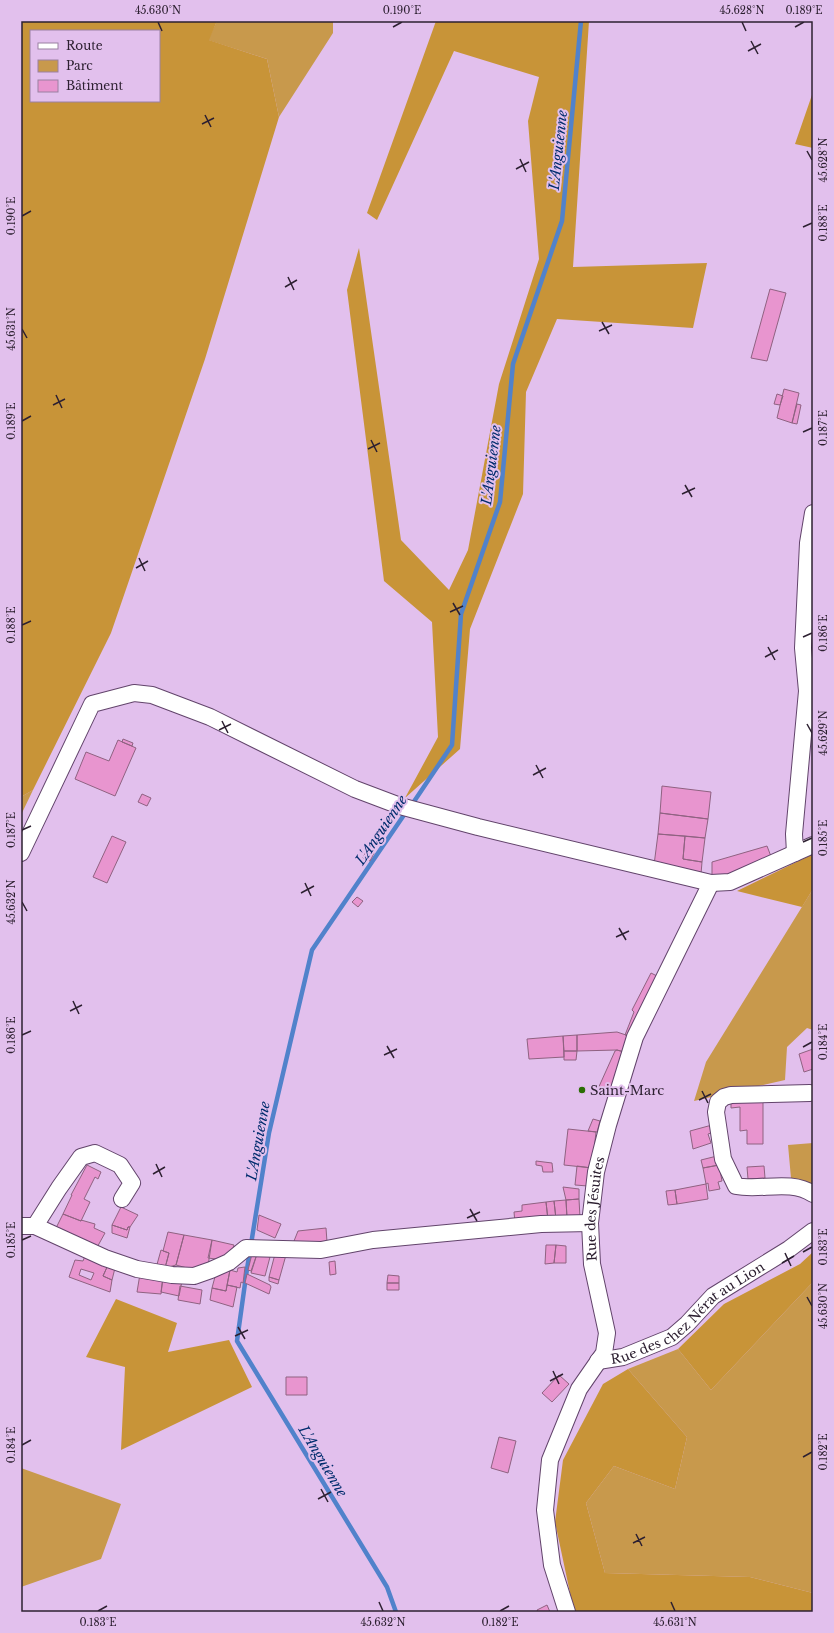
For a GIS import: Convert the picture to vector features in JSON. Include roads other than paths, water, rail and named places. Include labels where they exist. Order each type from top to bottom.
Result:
[{"type":"street","points":[[795,853],[794,834],[807,691],[803,648],[808,543],[813,513]]},
{"type":"street","points":[[21,853],[92,704],[134,693],[152,695],[210,717],[355,789],[408,808],[478,828],[712,883],[730,882],[813,845]]},
{"type":"street","name":"Rue des Jésuites","points":[[567,1612],[552,1565],[545,1510],[550,1460],[579,1389],[604,1353],[607,1333],[592,1264],[590,1223],[598,1165],[608,1125],[635,1037],[712,883]]},
{"type":"street","points":[[810,1093],[731,1096],[718,1102],[716,1112],[723,1159],[736,1186],[744,1188],[792,1186],[813,1194]]},
{"type":"street","points":[[122,1199],[132,1183],[120,1166],[95,1153],[81,1157],[59,1188],[28,1226],[105,1258],[137,1269],[172,1275],[194,1276],[229,1262],[243,1249],[321,1250],[373,1240],[542,1224],[590,1223]]},
{"type":"street","name":"Rue des chez Nérat au Lion","points":[[598,1361],[623,1357],[672,1337],[687,1324],[713,1296],[789,1249],[813,1231]]},
{"type":"waterway","name":"L'Anguienne","points":[[411,806],[452,745],[461,614],[500,502],[513,364],[562,221],[581,21]]},
{"type":"waterway","name":"L'Anguienne","points":[[396,1612],[387,1587],[237,1341],[269,1133],[312,950],[406,812]]},
{"type":"place","name":"Saint-Marc","points":[[582,1090]]}]
